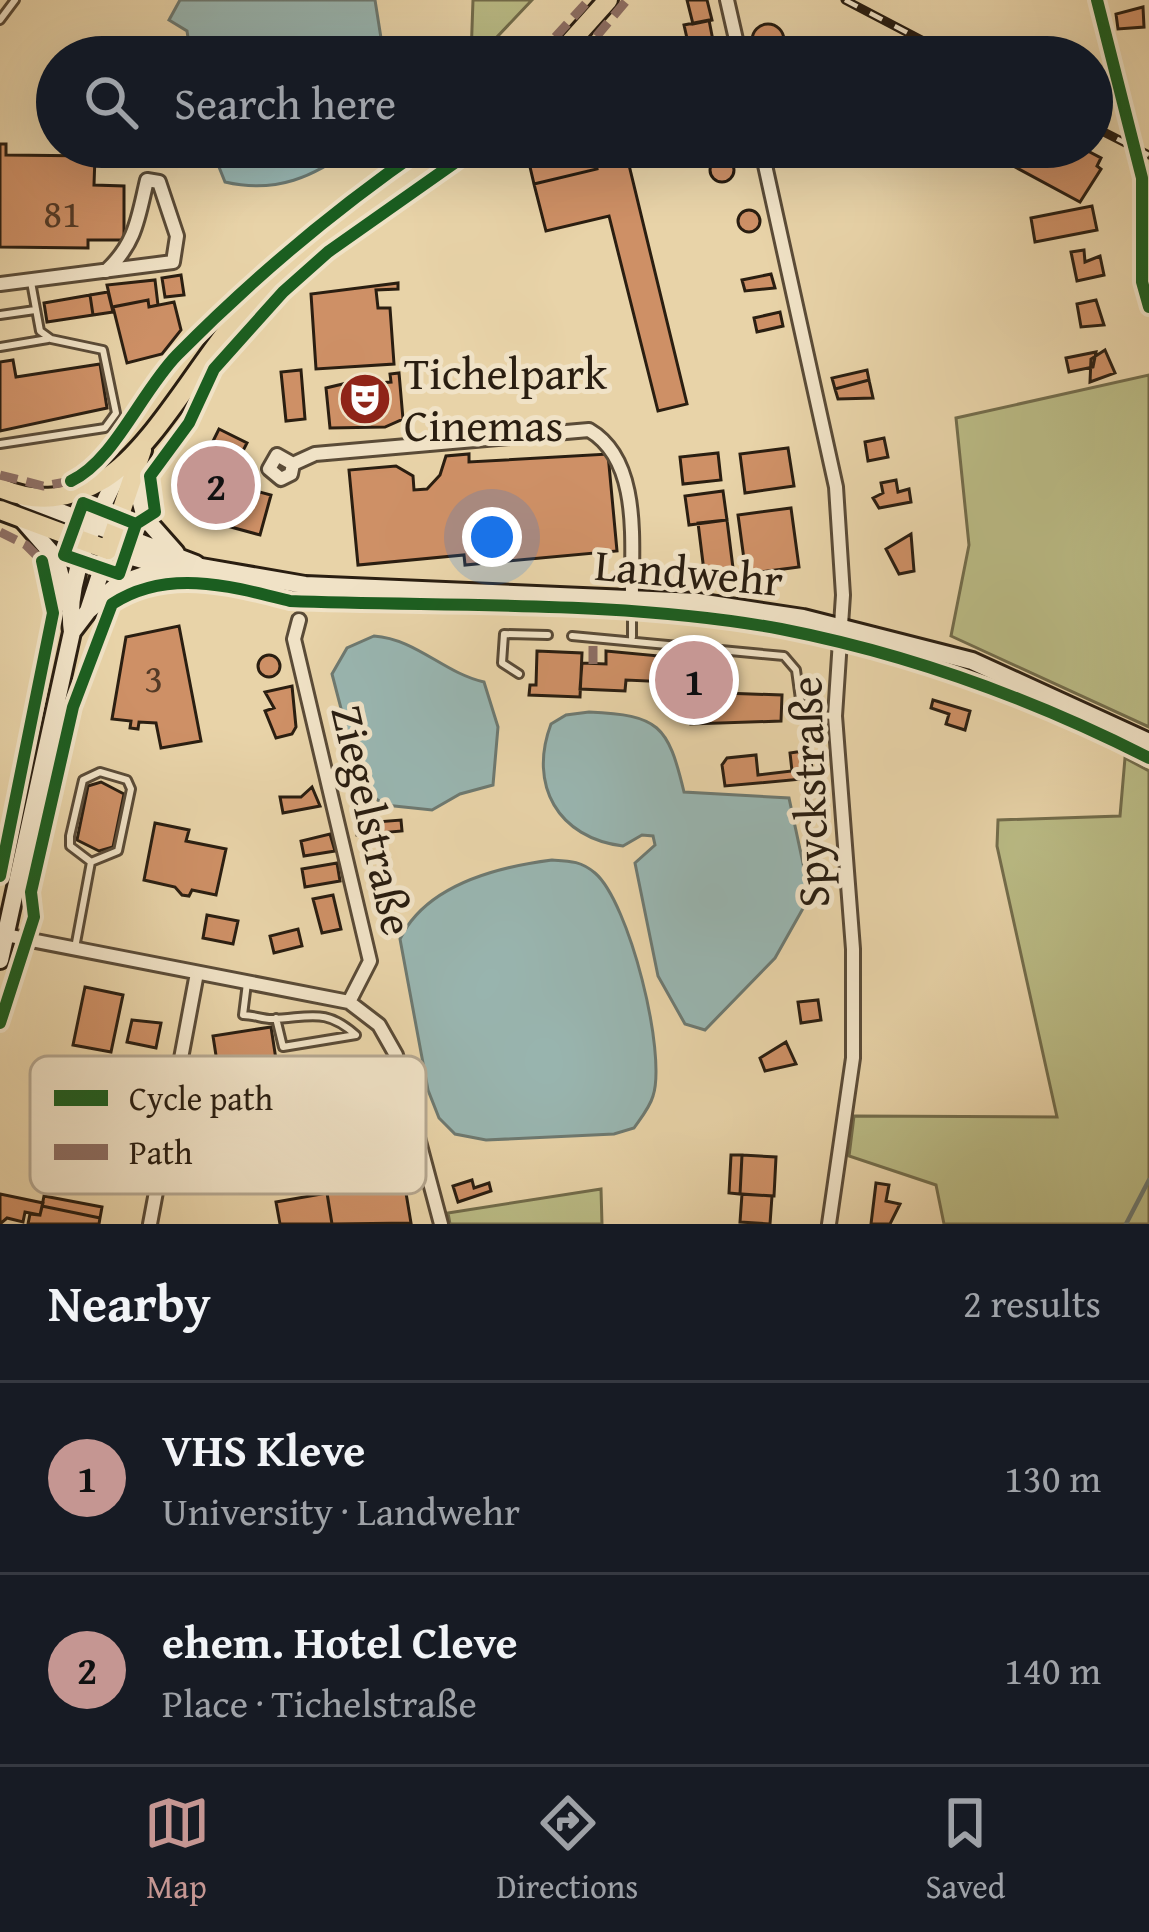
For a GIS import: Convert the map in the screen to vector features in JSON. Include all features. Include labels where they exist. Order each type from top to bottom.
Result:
[{"type":"main road","points":[[576,36],[608,0]]},
{"type":"main road","points":[[68,609],[128,474],[200,361],[251,301],[325,233],[420,168]]},
{"type":"main road","points":[[0,510],[78,493],[128,474]]},
{"type":"main road","points":[[72,632],[88,610],[118,584],[172,560],[145,518],[128,474]]},
{"type":"main road","points":[[0,488],[22,508],[56,558],[72,632],[0,960]]},
{"type":"main road","points":[[22,508],[101,538]]},
{"type":"main road","points":[[88,610],[101,538]]},
{"type":"main road","name":"Landwehr","points":[[101,538],[201,566],[350,589],[742,607],[972,662],[1072,702],[1149,742]]},
{"type":"street","points":[[728,0],[736,36]]},
{"type":"street","points":[[1097,0],[1106,36]]},
{"type":"street","points":[[1113,63],[1142,178],[1142,282],[1149,307]]},
{"type":"street","name":"Spyckstraße","points":[[766,168],[836,487],[841,627],[835,716],[853,949],[853,1058],[829,1224]]},
{"type":"street","points":[[0,284],[106,272],[173,262],[177,236],[160,182],[147,180],[129,250],[106,272]]},
{"type":"street","points":[[293,464],[315,454],[589,430],[617,455],[627,487],[632,599]]},
{"type":"street","name":"Ziegelstraße","points":[[299,620],[294,639],[370,962],[350,1002],[379,1025],[396,1056]]},
{"type":"street","points":[[3,934],[350,1002]]},
{"type":"street","points":[[181,1056],[197,973]]},
{"type":"street","name":"Ziegelstraße","points":[[426,1165],[442,1224]]},
{"type":"street","points":[[150,1224],[156,1194]]},
{"type":"lane","points":[[0,20],[16,0]]},
{"type":"lane","points":[[31,281],[40,331],[51,339]]},
{"type":"lane","points":[[0,315],[35,310]]},
{"type":"lane","points":[[0,347],[51,339],[103,350],[114,421],[104,428],[0,444]]},
{"type":"lane","points":[[632,599],[632,639]]},
{"type":"lane","points":[[520,674],[502,663],[504,634],[548,635]]},
{"type":"lane","points":[[572,636],[784,656],[796,670],[802,714],[835,716]]},
{"type":"lane","points":[[100,772],[127,780],[130,789],[118,851],[91,862],[70,846],[70,836],[83,781],[100,772]]},
{"type":"lane","points":[[75,948],[91,862]]},
{"type":"lane","points":[[247,982],[242,1015],[276,1018],[316,1011],[338,1019],[356,1035],[283,1047],[276,1018]]},
{"type":"green space","points":[[473,0],[532,0],[498,36],[472,36]]},
{"type":"green space","points":[[1149,375],[1149,727],[951,636],[969,545],[956,418]]},
{"type":"green space","points":[[1125,758],[1149,771],[1149,1224],[944,1224],[936,1185],[849,1156],[854,1116],[1057,1117],[997,846],[998,820],[1120,816]]},
{"type":"green space","points":[[601,1189],[602,1224],[450,1224],[448,1213]]},
{"type":"water","points":[[180,0],[375,0],[381,36],[188,36],[169,20]]},
{"type":"water","points":[[219,168],[322,168],[278,184],[225,182]]},
{"type":"water","points":[[374,636],[403,643],[484,682],[498,727],[493,785],[460,794],[432,810],[385,805],[362,789],[332,674],[347,648]]},
{"type":"water","points":[[566,715],[631,716],[657,728],[672,752],[684,792],[789,798],[810,896],[775,958],[705,1030],[685,1024],[658,976],[635,863],[655,845],[653,836],[642,835],[623,846],[600,841],[566,820],[547,787],[543,768],[551,724]]},
{"type":"water","points":[[570,861],[595,873],[608,889],[632,945],[655,1047],[652,1100],[634,1128],[614,1134],[486,1140],[455,1134],[439,1118],[428,1090],[426,1056],[422,1056],[400,939],[412,920],[445,892],[509,868]]},
{"type":"building","points":[[687,0],[707,0],[712,20],[693,24]]},
{"type":"building","points":[[1143,7],[1144,27],[1118,29],[1116,14]]},
{"type":"building","points":[[709,20],[712,36],[686,36],[684,25]]},
{"type":"building","points":[[768,24],[783,36],[753,36]]},
{"type":"building","points":[[0,144],[6,144],[6,155],[36,155],[36,168],[95,168],[94,185],[124,186],[124,240],[88,240],[88,248],[0,247]]},
{"type":"building","points":[[530,168],[597,168],[597,169],[534,184]]},
{"type":"building","points":[[630,168],[687,404],[658,411],[609,216],[546,231],[534,184],[597,169]]},
{"type":"building","points":[[711,168],[733,168],[730,178],[722,182],[710,170]]},
{"type":"building","points":[[1017,168],[1100,168],[1080,202]]},
{"type":"building","points":[[1092,206],[1097,230],[1035,242],[1031,218]]},
{"type":"building","points":[[749,210],[760,221],[749,232],[738,221]]},
{"type":"building","points":[[1084,250],[1085,262],[1100,256],[1104,275],[1077,281],[1071,252]]},
{"type":"building","points":[[771,274],[775,288],[745,291],[742,280]]},
{"type":"building","points":[[181,275],[184,295],[165,297],[162,278]]},
{"type":"building","points":[[155,280],[158,305],[149,307],[148,300],[112,307],[107,285]]},
{"type":"building","points":[[398,283],[398,289],[376,290],[378,308],[390,308],[394,364],[316,369],[311,294]]},
{"type":"building","points":[[108,292],[113,312],[93,315],[90,295]]},
{"type":"building","points":[[90,295],[93,315],[47,322],[44,303]]},
{"type":"building","points":[[148,300],[149,307],[174,302],[181,330],[162,354],[127,363],[113,307]]},
{"type":"building","points":[[1096,300],[1104,325],[1081,327],[1077,304]]},
{"type":"building","points":[[780,312],[783,326],[757,332],[754,318]]},
{"type":"building","points":[[1105,350],[1115,373],[1090,382],[1091,359]]},
{"type":"building","points":[[1096,352],[1093,367],[1069,372],[1066,358]]},
{"type":"building","points":[[13,360],[16,377],[100,364],[107,408],[0,431],[0,362]]},
{"type":"building","points":[[301,370],[305,419],[286,421],[281,372]]},
{"type":"building","points":[[867,370],[869,380],[835,389],[832,378]]},
{"type":"building","name":"Tichelpark Cinemas","points":[[399,373],[403,419],[385,427],[330,428],[326,388],[364,379],[364,384],[391,382],[390,374]]},
{"type":"building","points":[[869,380],[873,398],[838,399],[835,389]]},
{"type":"building","points":[[219,429],[247,443],[232,472],[241,487],[271,495],[260,535],[194,517],[190,488]]},
{"type":"building","points":[[884,438],[888,457],[868,461],[865,442]]},
{"type":"building","points":[[788,448],[794,486],[745,493],[740,454]]},
{"type":"building","points":[[718,453],[721,480],[683,484],[680,457]]},
{"type":"building","points":[[469,454],[469,462],[608,454],[617,551],[465,565],[464,555],[358,565],[349,470],[396,466],[413,476],[414,490],[427,489],[440,475],[446,456]]},
{"type":"building","points":[[896,480],[898,492],[909,489],[911,502],[879,508],[873,498],[883,493],[881,483]]},
{"type":"building","points":[[723,491],[727,520],[689,525],[685,496]]},
{"type":"building","points":[[791,508],[799,567],[746,574],[738,515]]},
{"type":"building","points":[[727,520],[733,568],[704,571],[698,523]]},
{"type":"building","points":[[911,534],[914,571],[899,574],[886,549]]},
{"type":"building","points":[[179,626],[201,741],[161,748],[156,723],[139,722],[138,729],[130,728],[131,721],[112,719],[126,637]]},
{"type":"building","points":[[537,651],[582,653],[580,697],[529,695],[530,685],[536,685]]},
{"type":"building","points":[[606,651],[670,657],[669,682],[626,680],[625,691],[580,689],[582,663],[606,664]]},
{"type":"building","points":[[269,655],[280,666],[269,677],[258,666]]},
{"type":"building","points":[[693,655],[700,656],[710,670],[725,671],[724,693],[782,695],[781,721],[691,724],[693,695],[677,687],[670,665],[682,666]]},
{"type":"building","points":[[292,686],[296,727],[292,734],[276,738],[265,711],[274,708],[265,692]]},
{"type":"building","points":[[933,700],[970,711],[965,730],[946,724],[949,714],[931,708]]},
{"type":"building","points":[[810,750],[813,778],[725,786],[722,765],[727,758],[756,755],[758,775],[792,771],[790,753]]},
{"type":"building","points":[[101,782],[124,794],[113,847],[99,851],[77,840],[88,786]]},
{"type":"building","points":[[312,787],[320,806],[283,813],[280,797],[301,797]]},
{"type":"building","points":[[363,816],[364,823],[401,820],[402,831],[357,835],[355,817]]},
{"type":"building","points":[[155,823],[189,830],[186,841],[226,849],[216,895],[192,890],[189,896],[182,895],[175,887],[144,880]]},
{"type":"building","points":[[330,834],[335,851],[304,856],[301,841]]},
{"type":"building","points":[[337,863],[340,881],[305,887],[302,869]]},
{"type":"building","points":[[333,895],[341,929],[322,933],[313,899]]},
{"type":"building","points":[[207,915],[238,921],[233,944],[203,938]]},
{"type":"building","points":[[298,929],[302,946],[274,953],[270,936]]},
{"type":"building","points":[[85,987],[123,995],[111,1052],[73,1045]]},
{"type":"building","points":[[818,1000],[821,1020],[801,1023],[798,1002]]},
{"type":"building","points":[[132,1020],[161,1023],[156,1048],[127,1042]]},
{"type":"building","points":[[271,1027],[275,1056],[216,1056],[213,1036]]},
{"type":"building","points":[[786,1042],[796,1064],[765,1071],[760,1058]]},
{"type":"building","points":[[731,1155],[742,1155],[740,1194],[729,1193]]},
{"type":"building","points":[[742,1155],[776,1157],[774,1196],[740,1194]]},
{"type":"building","points":[[472,1180],[474,1188],[489,1183],[491,1191],[458,1202],[453,1186]]},
{"type":"building","points":[[876,1183],[889,1185],[886,1201],[900,1204],[890,1224],[871,1224]]},
{"type":"building","points":[[0,1194],[43,1203],[40,1215],[25,1212],[23,1222],[7,1218],[0,1224]]},
{"type":"building","points":[[327,1194],[406,1194],[411,1223],[332,1224]]},
{"type":"building","points":[[327,1194],[332,1224],[280,1224],[276,1202]]},
{"type":"building","points":[[742,1194],[772,1196],[770,1224],[740,1222]]},
{"type":"building","points":[[44,1196],[102,1207],[100,1218],[42,1206]]},
{"type":"building","points":[[42,1206],[100,1218],[99,1224],[28,1224],[30,1214],[40,1215]]},
{"type":"waterway","points":[[1126,1224],[1149,1180]]},
{"type":"railway","points":[[845,0],[914,36]]},
{"type":"railway","points":[[1113,137],[1149,155]]},
{"type":"marked path","points":[[556,36],[589,0]]},
{"type":"marked path","points":[[597,36],[627,0]]},
{"type":"marked path","points":[[0,475],[43,486],[71,481],[75,487]]},
{"type":"marked path","points":[[0,532],[26,545],[42,561],[50,560]]},
{"type":"marked path","points":[[593,637],[593,664]]},
{"type":"marked path","points":[[696,656],[697,647]]},
{"type":"cycle path","points":[[1097,0],[1106,36]]},
{"type":"cycle path","points":[[1113,63],[1142,178],[1142,282],[1149,307]]},
{"type":"cycle path","points":[[71,481],[101,458],[164,370],[236,298],[327,219],[396,168]]},
{"type":"cycle path","points":[[136,524],[155,512],[150,476],[189,423],[214,369],[283,292],[328,252],[447,168]]},
{"type":"cycle path","points":[[83,503],[136,524],[119,574],[64,555],[83,503]]},
{"type":"cycle path","points":[[0,876],[53,613],[42,561]]},
{"type":"cycle path","points":[[0,1023],[34,917],[31,892],[73,707],[112,604],[155,586],[200,583],[290,601],[660,613],[781,629],[876,651],[969,681],[1061,716],[1149,758]]},
{"type":"place","name":"Tichelpark Cinemas","points":[[365,399]]},
{"type":"place","name":"ehem. Hotel Cleve","points":[[216,485]]},
{"type":"place","name":"VHS Kleve","points":[[694,680]]}]
